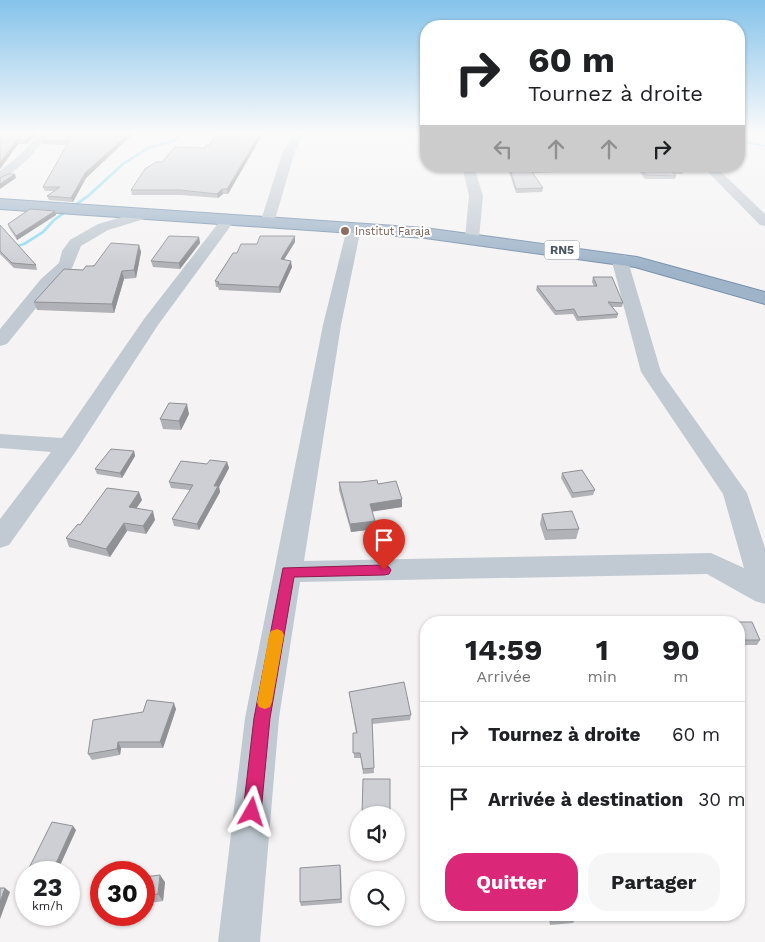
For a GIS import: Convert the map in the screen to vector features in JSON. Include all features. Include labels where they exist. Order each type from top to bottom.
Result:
[{"type":"highway","name":"RN5","points":[[0,204],[472,238],[619,258],[765,298]]},
{"type":"street","points":[[267,223],[281,178]]},
{"type":"street","points":[[471,178],[476,196],[472,238]]},
{"type":"street","points":[[720,178],[765,222]]},
{"type":"street","points":[[0,340],[47,283],[66,265],[75,242],[103,227],[146,214]]},
{"type":"street","points":[[0,538],[68,446],[150,323],[228,220]]},
{"type":"street","points":[[239,942],[262,718],[332,325],[354,228]]},
{"type":"street","points":[[619,258],[651,372],[735,493],[765,593]]},
{"type":"street","points":[[0,441],[68,446]]},
{"type":"street","points":[[288,572],[711,563],[765,593]]},
{"type":"building","points":[[0,178],[9,178],[0,184]]},
{"type":"building","points":[[48,178],[82,178],[71,198],[47,196],[60,187],[43,187]]},
{"type":"building","points":[[139,178],[234,178],[227,189],[222,189],[217,194],[180,190],[131,190]]},
{"type":"building","points":[[513,178],[536,178],[543,188],[516,189]]},
{"type":"building","points":[[30,209],[55,211],[16,236],[8,224]]},
{"type":"building","points":[[0,225],[36,265],[12,263],[0,251]]},
{"type":"building","points":[[169,236],[199,237],[179,263],[151,261]]},
{"type":"building","points":[[260,236],[295,236],[281,259],[291,261],[279,287],[218,284],[219,282],[215,281],[233,253],[237,253],[241,244],[257,244]]},
{"type":"building","points":[[111,243],[139,245],[134,270],[122,271],[112,304],[34,302],[64,269],[83,270],[86,266],[94,266]]},
{"type":"building","points":[[593,277],[612,277],[623,303],[608,302],[618,314],[578,317],[574,309],[556,311],[537,286],[597,286]]},
{"type":"building","points":[[169,403],[187,404],[179,421],[160,419]]},
{"type":"building","points":[[111,449],[134,451],[120,473],[95,469]]},
{"type":"building","points":[[210,460],[227,462],[214,486],[218,486],[197,524],[172,519],[193,485],[169,482],[181,461],[207,464]]},
{"type":"building","points":[[582,470],[595,490],[573,493],[562,473]]},
{"type":"building","points":[[377,480],[378,484],[396,481],[402,499],[370,504],[375,521],[350,524],[339,482]]},
{"type":"building","points":[[107,488],[139,492],[129,507],[153,511],[143,526],[124,523],[106,549],[66,538],[78,524],[80,525]]},
{"type":"building","points":[[572,511],[579,529],[547,530],[542,514]]},
{"type":"building","points":[[745,622],[752,622],[760,640],[745,640]]},
{"type":"building","points":[[404,682],[411,715],[372,719],[374,768],[363,769],[360,753],[353,753],[353,733],[357,733],[349,692]]},
{"type":"building","points":[[147,700],[174,703],[160,742],[118,742],[117,749],[88,754],[93,720],[143,712]]},
{"type":"building","points":[[363,779],[390,779],[390,806],[362,806]]},
{"type":"building","points":[[52,822],[73,826],[57,861],[32,861]]},
{"type":"building","points":[[340,865],[341,899],[300,902],[300,868]]},
{"type":"building","points":[[160,875],[158,894],[155,894],[155,876]]},
{"type":"building","points":[[0,888],[5,888],[0,902]]},
{"type":"waterway","points":[[0,251],[24,244],[43,232],[54,220],[88,196],[108,178]]},
{"type":"slow traffic","points":[[265,702],[277,635]]},
{"type":"place","name":"Institut Faraja","points":[[345,231]]},
{"type":"route","points":[[252,812],[262,718],[288,572],[384,570]]}]
